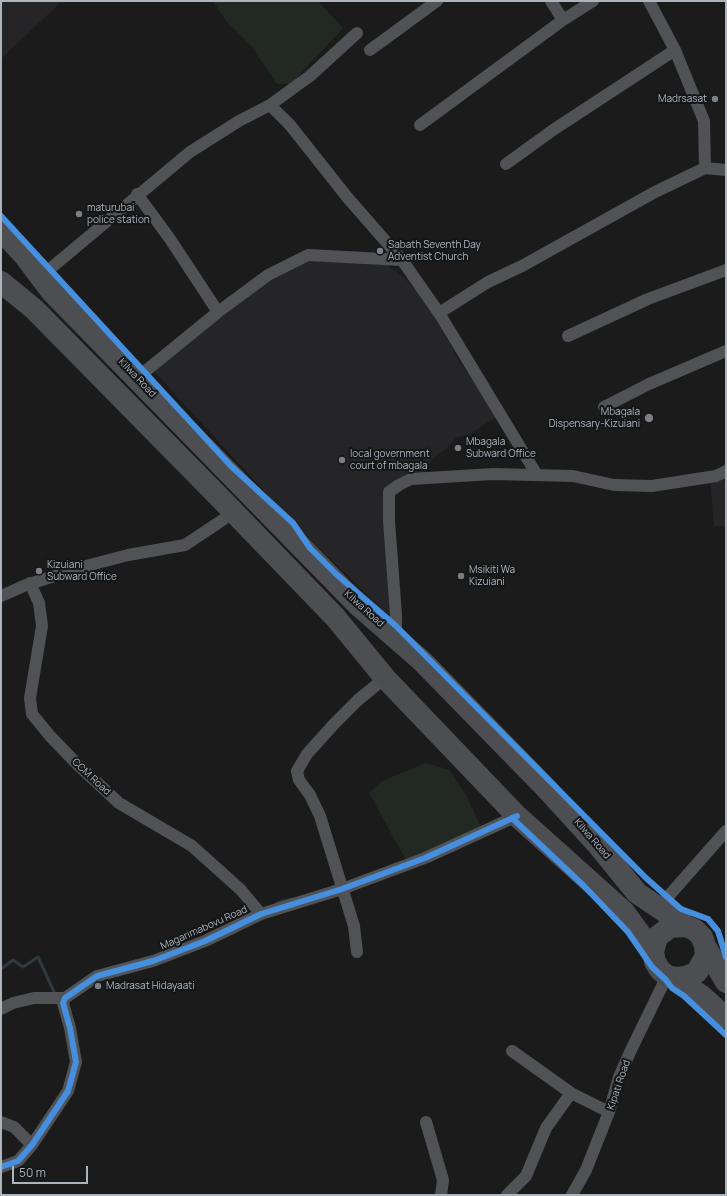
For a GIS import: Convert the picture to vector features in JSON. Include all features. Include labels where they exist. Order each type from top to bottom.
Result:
[{"type":"highway","name":"Kilwa Road","points":[[1,230],[24,255],[51,291],[359,606],[422,660],[545,787],[598,845],[638,893],[686,926]]},
{"type":"highway","points":[[1,282],[34,309],[223,501],[335,617],[385,678],[517,816],[624,912],[653,952]]},
{"type":"highway","points":[[726,982],[705,946],[702,937],[695,930],[686,926],[670,927],[663,931],[654,944],[653,952],[655,962],[660,970],[708,1000],[726,1018]]},
{"type":"highway","points":[[672,977],[686,977],[697,972],[706,956],[705,946]]},
{"type":"street","points":[[370,50],[438,1]]},
{"type":"street","points":[[552,1],[563,20]]},
{"type":"street","points":[[420,125],[563,20],[593,1]]},
{"type":"street","points":[[649,1],[675,50],[704,121],[705,168]]},
{"type":"street","points":[[52,268],[137,194],[190,152],[239,121],[270,105],[310,76],[358,33]]},
{"type":"street","points":[[506,164],[553,130],[675,50]]},
{"type":"street","points":[[270,105],[290,125],[347,197],[402,260],[439,313],[537,475]]},
{"type":"street","points":[[439,313],[488,282],[522,266],[655,192],[705,168],[726,170]]},
{"type":"street","points":[[137,194],[170,239],[218,312]]},
{"type":"street","points":[[137,378],[218,312],[268,275],[308,255],[402,260]]},
{"type":"street","points":[[568,336],[648,299],[726,270]]},
{"type":"street","points":[[604,407],[648,384],[726,351]]},
{"type":"street","points":[[393,635],[396,626],[396,615],[388,521],[389,492],[392,489],[411,480],[493,474],[573,476],[614,485],[652,486],[716,476],[726,471]]},
{"type":"street","points":[[1,596],[30,584],[128,555],[185,545],[224,519]]},
{"type":"street","name":"CCM Road","points":[[30,584],[39,603],[42,626],[30,698],[32,714],[73,760],[119,804],[192,846],[241,890],[261,914]]},
{"type":"street","points":[[356,952],[354,926],[320,816],[310,795],[299,780],[297,771],[307,754],[334,724],[358,700],[385,678]]},
{"type":"street","name":"Magarimabovu Road","points":[[65,998],[97,976],[153,961],[205,941],[261,914],[342,889],[425,858],[517,816]]},
{"type":"street","points":[[658,908],[726,831]]},
{"type":"street","name":"Kipati Road","points":[[572,1195],[586,1170],[609,1112],[619,1077],[628,1056],[672,977]]},
{"type":"street","points":[[1,1009],[13,1003],[34,998],[65,998],[63,1004],[70,1028],[76,1062],[68,1090],[32,1145],[18,1161],[1,1167]]},
{"type":"street","points":[[512,1051],[571,1094],[609,1112]]},
{"type":"street","points":[[507,1195],[526,1176],[546,1128],[571,1094]]},
{"type":"street","points":[[1,1122],[14,1127],[32,1145]]},
{"type":"street","points":[[426,1122],[443,1180],[442,1195]]},
{"type":"shaded area","points":[[1,1],[62,1],[1,59]]},
{"type":"shaded area","points":[[213,1],[318,1],[343,28],[291,84],[277,84],[251,46],[226,21]]},
{"type":"shaded area","points":[[303,258],[387,265],[404,277],[425,300],[458,359],[497,416],[469,435],[457,437],[447,448],[433,458],[422,478],[384,492],[398,625],[295,525],[151,368],[237,300]]},
{"type":"shaded area","points":[[726,470],[726,526],[714,526],[710,480]]},
{"type":"shaded area","points":[[426,763],[450,770],[467,797],[481,827],[406,860],[369,793],[382,781]]},
{"type":"waterway","points":[[277,903],[292,899]]},
{"type":"waterway","points":[[1,969],[13,960],[23,967],[38,957],[55,994]]},
{"type":"cycle path","points":[[1,216],[231,466],[293,523],[310,548],[336,574],[396,626],[646,878],[681,909],[708,919],[718,931],[726,957]]},
{"type":"cycle path","points":[[1,1167],[18,1161],[32,1145],[68,1091],[76,1062],[70,1028],[63,1003],[65,998],[97,976],[153,961],[205,941],[261,914],[342,889],[425,858],[517,816]]},
{"type":"cycle path","points":[[512,818],[584,886],[628,932],[652,967],[672,988],[684,996],[726,1035]]},
{"type":"place","name":"Madrsasat","points":[[715,99]]},
{"type":"place","name":"maturubai police station","points":[[79,214]]},
{"type":"place","name":"Sabath Seventh Day Adventist Church","points":[[380,251]]},
{"type":"place","name":"Mbagala Dispensary-Kizuiani","points":[[649,418]]},
{"type":"place","name":"Mbagala Subward Office","points":[[458,448]]},
{"type":"place","name":"local government court of mbagala","points":[[342,460]]},
{"type":"place","name":"Kizuiani Subward Office","points":[[39,571]]},
{"type":"place","name":"Msikiti Wa Kizuiani","points":[[461,576]]},
{"type":"place","name":"Madrasat Hidayaati","points":[[98,986]]}]
